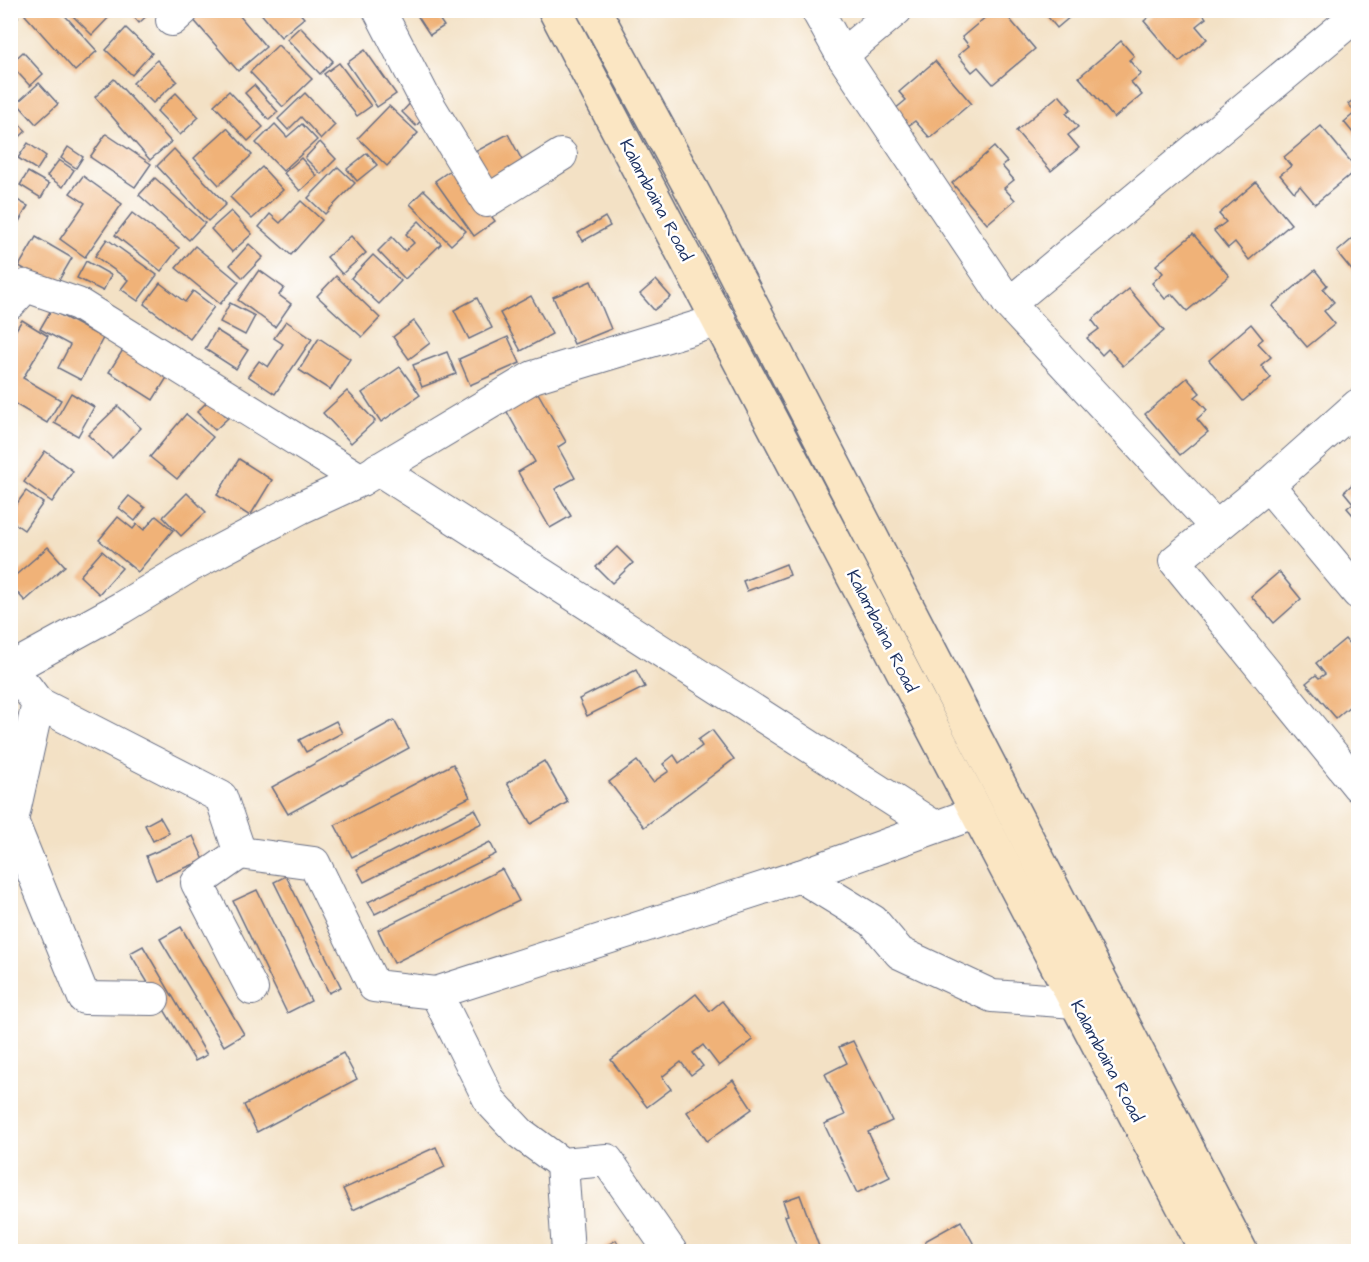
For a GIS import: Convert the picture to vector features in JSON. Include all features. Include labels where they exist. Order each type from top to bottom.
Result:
[{"type":"main road","name":"Kalambaina Road","points":[[555,10],[720,320],[975,813],[1207,1251]]},
{"type":"main road","name":"Kalambaina Road","points":[[594,10],[696,198],[1241,1251]]},
{"type":"street","points":[[379,10],[424,97],[487,201],[561,156]]},
{"type":"street","points":[[817,10],[842,55],[1009,304],[1215,526]]},
{"type":"street","points":[[842,55],[896,10]]},
{"type":"street","points":[[1009,304],[1359,14]]},
{"type":"street","points":[[10,303],[26,286],[78,304],[370,475],[935,827]]},
{"type":"street","points":[[240,853],[221,797],[38,703],[11,668],[121,608],[190,566],[300,508],[370,475],[533,377],[720,320]]},
{"type":"street","points":[[1359,405],[1268,485],[1175,561],[1359,786]]},
{"type":"street","points":[[1268,485],[1359,593]]},
{"type":"street","points":[[38,703],[12,821],[84,998],[153,999]]},
{"type":"street","points":[[252,989],[197,883],[240,853],[314,863],[374,986],[436,993],[800,876],[975,813]]},
{"type":"street","points":[[800,876],[873,921],[900,953],[992,996],[1075,1002]]},
{"type":"street","points":[[436,993],[490,1101],[520,1133],[562,1164],[607,1160],[671,1251]]},
{"type":"street","points":[[562,1164],[568,1251]]},
{"type":"building","points":[[10,10],[18,17],[10,23]]},
{"type":"building","points":[[30,10],[60,10],[97,51],[75,71],[25,15]]},
{"type":"building","points":[[67,10],[110,10],[113,13],[92,35]]},
{"type":"building","points":[[128,10],[153,10],[139,23]]},
{"type":"building","points":[[201,10],[244,10],[239,15],[266,47],[238,71],[192,18]]},
{"type":"building","points":[[258,10],[297,10],[304,18],[281,37]]},
{"type":"building","points":[[433,10],[444,26],[430,35],[415,12]]},
{"type":"building","points":[[994,10],[1002,10],[1035,49],[993,84],[978,67],[972,72],[958,55],[969,46],[962,37]]},
{"type":"building","points":[[1032,10],[1078,10],[1057,28],[1043,11],[1037,16]]},
{"type":"building","points":[[1157,10],[1200,10],[1206,18],[1196,26],[1207,39],[1179,62],[1144,21]]},
{"type":"building","points":[[300,27],[333,61],[320,74],[287,39]]},
{"type":"building","points":[[126,28],[152,53],[132,75],[106,50]]},
{"type":"building","points":[[1121,41],[1134,56],[1129,60],[1141,74],[1131,82],[1142,95],[1114,118],[1079,77]]},
{"type":"building","points":[[278,45],[312,79],[283,107],[250,72]]},
{"type":"building","points":[[365,50],[396,94],[377,107],[347,63]]},
{"type":"building","points":[[23,52],[43,74],[30,86],[10,64]]},
{"type":"building","points":[[157,60],[177,81],[153,103],[133,83]]},
{"type":"building","points":[[935,61],[971,103],[930,138],[915,121],[908,126],[894,110],[906,100],[899,92]]},
{"type":"building","points":[[339,63],[371,106],[357,116],[324,74]]},
{"type":"building","points":[[114,79],[171,142],[150,160],[95,97]]},
{"type":"building","points":[[39,83],[58,104],[36,124],[17,103]]},
{"type":"building","points":[[254,85],[278,112],[269,120],[245,93]]},
{"type":"building","points":[[229,91],[263,127],[248,141],[214,105]]},
{"type":"building","points":[[176,93],[199,117],[180,135],[157,111]]},
{"type":"building","points":[[305,93],[335,125],[321,139],[301,117],[288,130],[278,119]]},
{"type":"building","points":[[1059,95],[1071,109],[1066,113],[1078,127],[1068,135],[1079,148],[1051,171],[1016,131]]},
{"type":"building","points":[[1358,96],[1358,139],[1344,122],[1356,112],[1348,104]]},
{"type":"building","points":[[413,100],[427,114],[416,126],[402,112]]},
{"type":"building","points":[[389,106],[418,133],[387,166],[358,138]]},
{"type":"building","points":[[10,114],[26,131],[10,146]]},
{"type":"building","points":[[275,124],[287,137],[302,124],[317,140],[283,171],[256,143]]},
{"type":"building","points":[[1321,126],[1357,169],[1315,204],[1300,186],[1294,192],[1280,175],[1291,166],[1284,157]]},
{"type":"building","points":[[227,128],[252,155],[219,185],[194,158]]},
{"type":"building","points":[[106,134],[151,164],[135,187],[90,157]]},
{"type":"building","points":[[508,134],[524,164],[490,183],[473,153]]},
{"type":"building","points":[[320,142],[336,159],[321,174],[305,158]]},
{"type":"building","points":[[28,143],[46,156],[37,170],[18,158]]},
{"type":"building","points":[[68,147],[83,157],[76,168],[61,158]]},
{"type":"building","points":[[994,147],[1007,162],[1002,166],[1014,180],[1004,188],[1015,200],[987,224],[952,183]]},
{"type":"building","points":[[174,149],[226,204],[208,221],[157,166]]},
{"type":"building","points":[[367,153],[377,165],[357,181],[347,169]]},
{"type":"building","points":[[301,158],[317,176],[300,191],[284,173]]},
{"type":"building","points":[[59,160],[74,170],[63,187],[47,176]]},
{"type":"building","points":[[262,167],[283,190],[252,219],[230,197]]},
{"type":"building","points":[[338,167],[355,183],[325,214],[308,198]]},
{"type":"building","points":[[455,167],[495,221],[474,236],[435,181]]},
{"type":"building","points":[[28,172],[49,184],[41,198],[20,185]]},
{"type":"building","points":[[83,176],[122,204],[85,257],[60,239],[85,203],[70,193]]},
{"type":"building","points":[[155,178],[205,223],[189,240],[139,195]]},
{"type":"building","points":[[1256,182],[1291,224],[1249,260],[1235,242],[1228,248],[1214,231],[1226,222],[1219,214]]},
{"type":"building","points":[[424,190],[466,231],[451,245],[410,204]]},
{"type":"building","points":[[10,196],[28,206],[10,237]]},
{"type":"building","points":[[301,201],[322,220],[291,255],[259,227],[270,214],[280,223]]},
{"type":"building","points":[[231,211],[252,234],[232,252],[211,229]]},
{"type":"building","points":[[132,213],[179,248],[161,271],[115,235]]},
{"type":"building","points":[[605,217],[610,226],[583,241],[578,233]]},
{"type":"building","points":[[419,221],[441,244],[405,279],[378,251],[392,237],[405,251],[414,243],[406,234]]},
{"type":"building","points":[[1193,234],[1229,276],[1187,311],[1172,294],[1165,299],[1152,283],[1163,273],[1156,265]]},
{"type":"building","points":[[1358,234],[1358,278],[1337,252]]},
{"type":"building","points":[[351,236],[366,253],[342,274],[327,257]]},
{"type":"building","points":[[36,237],[72,258],[55,287],[19,266]]},
{"type":"building","points":[[107,239],[157,275],[138,301],[121,289],[128,280],[95,256]]},
{"type":"building","points":[[249,244],[263,257],[243,278],[230,265]]},
{"type":"building","points":[[195,246],[239,282],[220,304],[176,268]]},
{"type":"building","points":[[373,255],[401,281],[379,304],[351,278]]},
{"type":"building","points":[[86,261],[111,275],[103,291],[77,278]]},
{"type":"building","points":[[259,270],[284,288],[279,295],[291,304],[275,327],[238,300]]},
{"type":"building","points":[[1315,270],[1327,285],[1323,289],[1334,302],[1324,311],[1335,324],[1307,347],[1272,306]]},
{"type":"building","points":[[336,276],[380,318],[362,337],[317,296]]},
{"type":"building","points":[[656,280],[671,297],[654,310],[640,294]]},
{"type":"building","points":[[591,281],[611,329],[574,344],[553,297]]},
{"type":"building","points":[[160,283],[185,302],[193,291],[214,307],[190,339],[144,304]]},
{"type":"building","points":[[1129,289],[1164,331],[1123,366],[1108,349],[1102,355],[1087,338],[1099,329],[1092,320]]},
{"type":"building","points":[[531,296],[552,334],[521,351],[500,313]]},
{"type":"building","points":[[477,298],[492,328],[469,339],[454,310]]},
{"type":"building","points":[[230,303],[255,316],[245,335],[220,322]]},
{"type":"building","points":[[51,310],[103,338],[81,380],[58,368],[70,345],[40,329]]},
{"type":"building","points":[[22,320],[48,336],[23,378],[61,400],[47,423],[10,401],[10,339]]},
{"type":"building","points":[[286,321],[312,339],[275,394],[248,376],[259,361],[268,367],[283,344],[274,338]]},
{"type":"building","points":[[414,321],[430,343],[409,359],[393,337]]},
{"type":"building","points":[[1251,324],[1263,339],[1258,343],[1271,357],[1261,365],[1271,378],[1243,401],[1209,360]]},
{"type":"building","points":[[216,330],[248,350],[236,369],[205,349]]},
{"type":"building","points":[[508,337],[520,363],[470,385],[459,359]]},
{"type":"building","points":[[319,338],[350,359],[330,390],[299,370]]},
{"type":"building","points":[[124,348],[168,376],[153,400],[109,372]]},
{"type":"building","points":[[447,352],[456,374],[422,387],[413,365]]},
{"type":"building","points":[[400,367],[420,395],[381,422],[362,393]]},
{"type":"building","points":[[1187,378],[1200,393],[1195,397],[1207,410],[1197,419],[1208,432],[1180,455],[1145,414]]},
{"type":"building","points":[[347,391],[375,421],[351,443],[323,413]]},
{"type":"building","points":[[71,393],[94,407],[78,436],[54,423]]},
{"type":"building","points":[[538,393],[566,442],[558,447],[575,478],[555,489],[571,516],[550,528],[518,472],[535,462],[506,410]]},
{"type":"building","points":[[209,400],[228,418],[215,430],[197,412]]},
{"type":"building","points":[[118,406],[141,428],[112,458],[88,435]]},
{"type":"building","points":[[186,414],[213,437],[177,479],[150,457]]},
{"type":"building","points":[[45,451],[73,471],[52,502],[24,482]]},
{"type":"building","points":[[239,459],[272,480],[250,516],[217,495]]},
{"type":"building","points":[[1358,479],[1358,521],[1347,508],[1353,503],[1344,492]]},
{"type":"building","points":[[26,491],[43,503],[24,530],[10,520],[10,513]]},
{"type":"building","points":[[187,493],[206,512],[181,536],[163,517]]},
{"type":"building","points":[[129,496],[145,508],[135,521],[119,508]]},
{"type":"building","points":[[156,516],[173,530],[138,572],[99,540],[118,517],[133,529],[137,524],[144,530]]},
{"type":"building","points":[[48,547],[65,566],[25,601],[10,585],[10,580]]},
{"type":"building","points":[[617,547],[633,563],[612,583],[596,567]]},
{"type":"building","points":[[102,551],[122,568],[99,594],[80,576]]},
{"type":"building","points":[[786,564],[790,575],[747,591],[743,581]]},
{"type":"building","points":[[1279,572],[1301,599],[1274,623],[1251,596]]},
{"type":"building","points":[[1345,639],[1358,654],[1358,699],[1336,718],[1306,683],[1316,675],[1319,678],[1325,674],[1316,663]]},
{"type":"building","points":[[636,670],[645,687],[587,716],[579,699]]},
{"type":"building","points":[[394,720],[409,748],[288,814],[272,787]]},
{"type":"building","points":[[336,721],[342,733],[306,752],[299,740]]},
{"type":"building","points":[[712,730],[734,759],[644,827],[609,782],[637,761],[653,782],[669,771],[663,764],[674,755],[679,763],[702,746],[698,740]]},
{"type":"building","points":[[544,761],[568,802],[531,824],[507,783]]},
{"type":"building","points":[[453,764],[470,797],[352,857],[335,825]]},
{"type":"building","points":[[475,809],[482,823],[364,882],[357,869]]},
{"type":"building","points":[[160,817],[169,833],[153,841],[145,825]]},
{"type":"building","points":[[193,836],[204,860],[156,880],[146,856]]},
{"type":"building","points":[[490,842],[496,854],[375,914],[368,902]]},
{"type":"building","points":[[502,869],[519,901],[394,963],[378,930]]},
{"type":"building","points":[[286,876],[341,987],[329,993],[274,882]]},
{"type":"building","points":[[257,890],[311,1001],[287,1013],[233,901]]},
{"type":"building","points":[[181,927],[244,1034],[224,1046],[160,939]]},
{"type":"building","points":[[143,946],[207,1055],[195,1061],[130,953]]},
{"type":"building","points":[[696,994],[710,1011],[722,1001],[753,1040],[719,1066],[703,1045],[693,1053],[703,1066],[691,1075],[681,1062],[662,1077],[671,1089],[647,1107],[611,1060]]},
{"type":"building","points":[[853,1041],[892,1121],[868,1132],[890,1177],[857,1193],[824,1124],[845,1115],[825,1074],[847,1063],[839,1047]]},
{"type":"building","points":[[343,1053],[357,1079],[257,1132],[244,1105]]},
{"type":"building","points":[[733,1080],[752,1109],[707,1141],[687,1112]]},
{"type":"building","points":[[436,1147],[445,1167],[353,1210],[343,1189]]},
{"type":"building","points":[[800,1195],[821,1252],[799,1252],[785,1216],[788,1215],[783,1201]]},
{"type":"building","points":[[961,1221],[978,1252],[931,1252],[925,1241]]},
{"type":"building","points":[[616,1240],[623,1252],[596,1252]]}]
